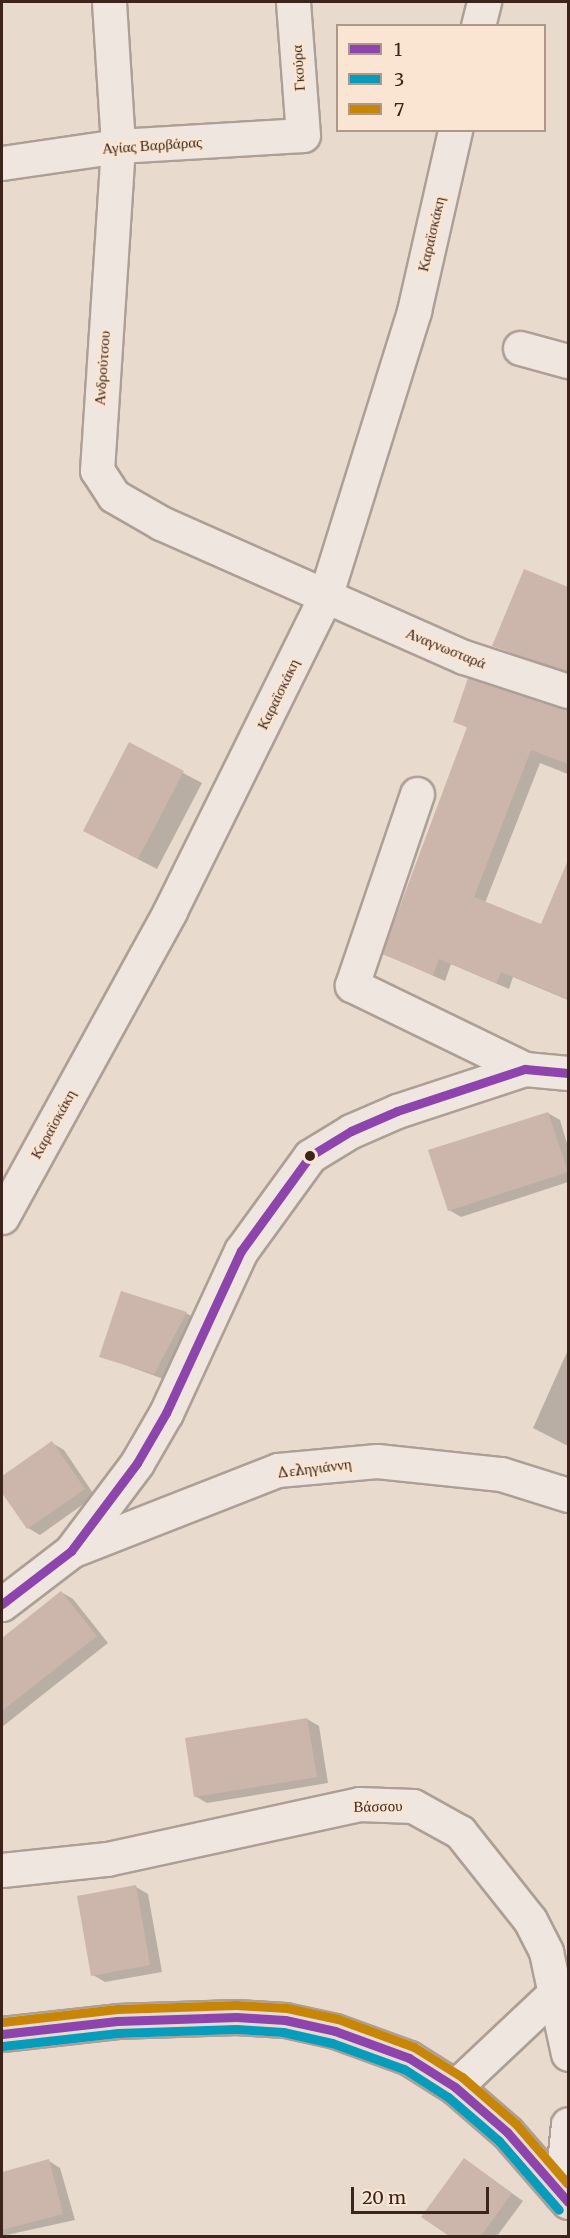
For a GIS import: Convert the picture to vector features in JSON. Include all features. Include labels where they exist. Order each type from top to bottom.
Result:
[{"type":"main road","points":[[2,2034],[117,2021],[236,2017],[285,2020],[334,2031],[409,2058],[455,2087],[507,2132],[565,2198]]},
{"type":"street","name":"Ανδρούτσου","points":[[109,2],[118,146],[97,470],[114,496],[161,523],[325,597]]},
{"type":"street","name":"Γκούρα","points":[[293,2],[303,135]]},
{"type":"street","points":[[478,24],[484,2]]},
{"type":"street","name":"Καραϊσκάκη","points":[[2,1218],[170,911],[325,597],[414,311],[454,132]]},
{"type":"street","name":"Αγίας Βαρβάρας","points":[[2,163],[118,146],[303,135]]},
{"type":"street","points":[[520,348],[568,361]]},
{"type":"street","name":"Αναγνωσταρά","points":[[325,597],[464,657],[568,691]]},
{"type":"street","points":[[417,794],[352,985],[525,1069],[568,1073]]},
{"type":"street","points":[[2,1604],[71,1551],[137,1463],[166,1413],[242,1251],[310,1156],[351,1131],[398,1111],[525,1069]]},
{"type":"street","name":"Δεληγιάννη","points":[[71,1551],[278,1470],[376,1461],[501,1474],[568,1495]]},
{"type":"street","name":"Βάσσου","points":[[2,1870],[107,1859],[359,1804],[413,1806],[460,1832],[494,1870],[530,1920],[546,1952],[557,1991],[568,2054]]},
{"type":"street","points":[[455,2087],[557,1991]]},
{"type":"street","points":[[565,2198],[568,2124]]},
{"type":"building","points":[[524,569],[568,587],[568,671],[492,646]]},
{"type":"building","points":[[468,678],[568,709],[568,764],[531,750],[474,897],[541,924],[568,860],[568,999],[501,972],[496,983],[439,959],[433,975],[382,954],[467,727],[453,722]]},
{"type":"building","points":[[129,742],[184,771],[138,859],[83,831]]},
{"type":"building","points":[[548,1112],[568,1172],[448,1211],[428,1150]]},
{"type":"building","points":[[121,1291],[187,1312],[154,1374],[99,1357]]},
{"type":"building","points":[[52,1441],[85,1489],[27,1529],[2,1493],[2,1476]]},
{"type":"building","points":[[61,1591],[97,1636],[2,1711],[2,1638]]},
{"type":"building","points":[[307,1718],[317,1777],[194,1797],[185,1738]]},
{"type":"building","points":[[136,1885],[150,1965],[91,1976],[77,1896]]},
{"type":"building","points":[[464,2158],[512,2193],[481,2236],[449,2236],[421,2217]]},
{"type":"building","points":[[49,2159],[63,2214],[2,2230],[2,2172]]},
{"type":"transit line","name":"1","points":[[2,1604],[71,1551],[137,1463],[166,1413],[241,1251],[310,1156],[351,1131],[397,1111],[525,1069],[568,1073]]},
{"type":"transit line","name":"7","points":[[2,2022],[117,2009],[236,2005],[287,2008],[338,2019],[414,2047],[462,2077],[516,2124],[568,2184]]},
{"type":"transit line","name":"1","points":[[2,2034],[117,2021],[236,2017],[285,2020],[335,2031],[409,2058],[455,2087],[507,2132],[568,2202]]},
{"type":"transit line","name":"3","points":[[3,2046],[118,2033],[236,2029],[283,2032],[332,2043],[404,2069],[448,2097],[499,2141],[559,2210]]}]
